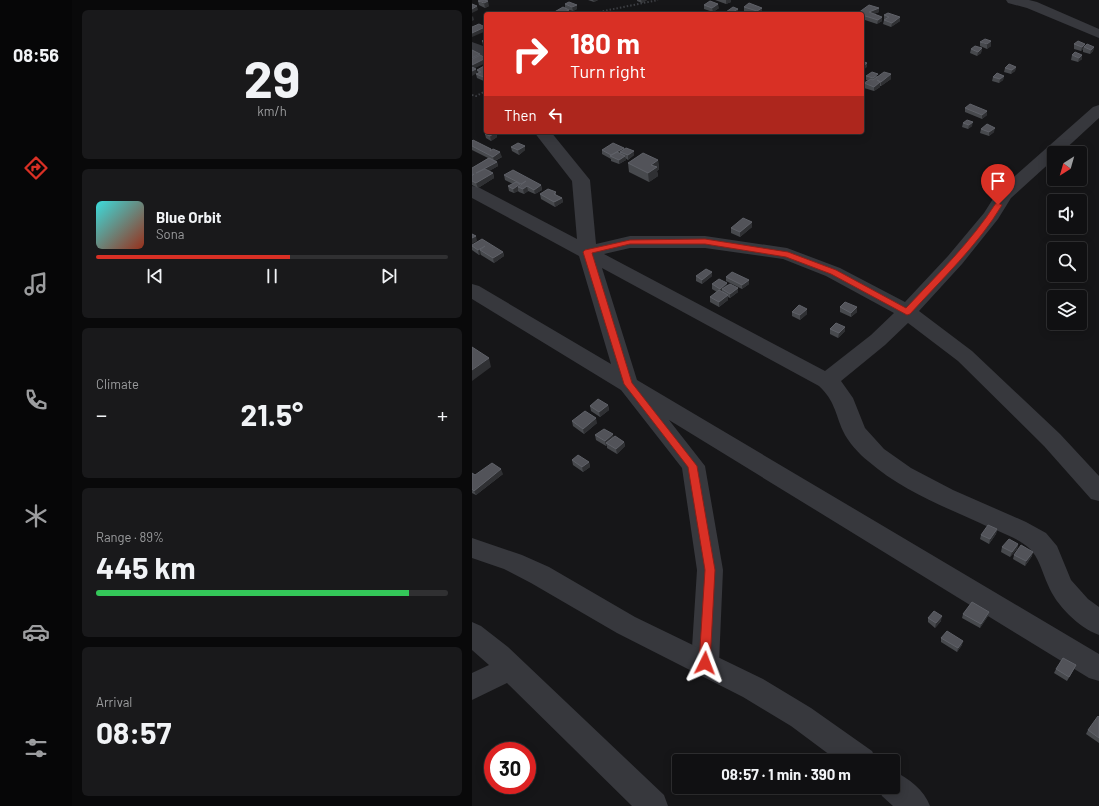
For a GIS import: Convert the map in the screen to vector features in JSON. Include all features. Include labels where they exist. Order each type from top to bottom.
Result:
[{"type":"street","points":[[1013,0],[1032,5],[1099,34]]},
{"type":"street","points":[[472,46],[484,52]]},
{"type":"street","points":[[827,381],[878,340],[907,312],[955,260],[992,215],[1004,195],[1099,110]]},
{"type":"street","points":[[544,134],[581,180],[587,252],[628,384],[692,466],[710,570],[705,663]]},
{"type":"street","points":[[472,191],[827,381],[836,389],[842,398],[855,432],[876,455],[903,474],[939,494],[1022,531],[1037,540],[1048,553],[1061,586],[1079,607],[1099,622]]},
{"type":"street","points":[[587,252],[630,242],[705,242],[788,254],[833,272],[907,312],[965,356],[1052,440],[1099,492]]},
{"type":"street","points":[[472,290],[1099,669]]},
{"type":"street","points":[[472,548],[513,562],[540,575],[626,625],[753,688],[800,717],[852,754]]},
{"type":"street","points":[[472,634],[510,668],[653,806]]},
{"type":"street","points":[[472,687],[510,668]]},
{"type":"street","points":[[900,792],[915,806]]},
{"type":"path","points":[[599,12],[658,0]]},
{"type":"path","points":[[472,95],[476,96],[484,92]]},
{"type":"building","points":[[478,1],[488,1],[484,3]]},
{"type":"building","points":[[710,1],[718,4],[712,8],[704,5]]},
{"type":"building","points":[[569,2],[577,5],[572,7],[565,4]]},
{"type":"building","points":[[749,3],[762,8],[757,11],[744,7]]},
{"type":"building","points":[[472,4],[477,6],[472,9]]},
{"type":"building","points":[[869,5],[879,8],[869,12],[882,17],[878,20],[864,16],[864,12],[859,12]]},
{"type":"building","points":[[563,7],[569,10],[565,12],[554,12]]},
{"type":"building","points":[[733,7],[738,9],[733,12],[726,12]]},
{"type":"building","points":[[888,13],[900,17],[892,23],[884,20],[889,17],[884,15]]},
{"type":"building","points":[[479,24],[484,26],[472,33],[472,27]]},
{"type":"building","points":[[985,39],[991,41],[987,44],[980,42]]},
{"type":"building","points":[[1078,41],[1085,44],[1082,47],[1074,44]]},
{"type":"building","points":[[1087,44],[1094,47],[1091,50],[1084,47]]},
{"type":"building","points":[[975,46],[982,48],[978,52],[971,49]]},
{"type":"building","points":[[472,50],[480,54],[472,58]]},
{"type":"building","points":[[1075,52],[1082,55],[1079,58],[1072,55]]},
{"type":"building","points":[[480,55],[484,57],[484,59],[472,65],[472,59]]},
{"type":"building","points":[[1009,64],[1016,67],[1012,70],[1005,68]]},
{"type":"building","points":[[484,66],[484,77],[476,74],[481,72],[477,70]]},
{"type":"building","points":[[872,72],[878,74],[873,78],[866,76]]},
{"type":"building","points":[[884,72],[891,74],[881,82],[877,80],[880,82],[874,87],[864,83],[871,79],[873,80]]},
{"type":"building","points":[[997,73],[1004,76],[1000,79],[993,77]]},
{"type":"building","points":[[970,104],[987,111],[982,115],[965,108]]},
{"type":"building","points":[[967,120],[973,122],[969,125],[963,123]]},
{"type":"building","points":[[987,124],[995,128],[989,132],[981,129]]},
{"type":"building","points":[[473,140],[491,149],[490,151],[493,149],[500,152],[493,157],[472,146]]},
{"type":"building","points":[[518,143],[525,146],[518,150],[511,147]]},
{"type":"building","points":[[613,143],[624,148],[611,155],[602,150]]},
{"type":"building","points":[[626,148],[634,151],[628,155],[620,152]]},
{"type":"building","points":[[617,152],[625,156],[619,160],[610,156]]},
{"type":"building","points":[[643,153],[658,160],[651,165],[657,167],[648,173],[628,163]]},
{"type":"building","points":[[489,158],[497,162],[476,173],[485,169],[493,173],[476,183],[472,181],[472,176],[474,174],[472,175],[472,168]]},
{"type":"building","points":[[513,170],[541,185],[534,190],[527,186],[523,189],[518,187],[526,181],[521,184],[504,175]]},
{"type":"building","points":[[516,182],[520,184],[513,189],[508,186]]},
{"type":"building","points":[[548,189],[556,192],[554,194],[562,198],[554,202],[540,194]]},
{"type":"building","points":[[743,218],[752,222],[740,232],[731,228]]},
{"type":"building","points":[[482,239],[503,252],[493,258],[480,250],[485,246],[478,250],[472,246]]},
{"type":"building","points":[[706,269],[712,272],[702,280],[696,276]]},
{"type":"building","points":[[732,272],[749,280],[742,285],[726,277]]},
{"type":"building","points":[[719,279],[727,283],[720,289],[712,284]]},
{"type":"building","points":[[730,284],[738,288],[730,294],[722,289]]},
{"type":"building","points":[[719,290],[728,295],[719,302],[710,297]]},
{"type":"building","points":[[845,302],[857,307],[851,313],[840,307]]},
{"type":"building","points":[[799,305],[807,309],[800,315],[792,312]]},
{"type":"building","points":[[836,323],[845,327],[839,333],[830,329]]},
{"type":"building","points":[[472,347],[489,358],[472,370]]},
{"type":"building","points":[[598,399],[608,405],[599,412],[590,406]]},
{"type":"building","points":[[585,411],[596,418],[583,429],[572,421]]},
{"type":"building","points":[[604,429],[613,434],[605,441],[595,435]]},
{"type":"building","points":[[615,436],[624,442],[616,449],[606,443]]},
{"type":"building","points":[[578,455],[589,462],[582,467],[572,460]]},
{"type":"building","points":[[492,463],[501,469],[474,491],[472,489],[472,473],[475,475]]},
{"type":"building","points":[[988,525],[997,529],[990,539],[981,535]]},
{"type":"building","points":[[1009,539],[1018,544],[1012,552],[1002,547]]},
{"type":"building","points":[[1021,545],[1033,552],[1026,561],[1014,555]]},
{"type":"building","points":[[972,602],[989,612],[981,624],[963,614]]},
{"type":"building","points":[[934,611],[942,616],[936,623],[928,618]]},
{"type":"building","points":[[947,631],[963,641],[958,648],[941,638]]},
{"type":"building","points":[[1063,658],[1076,665],[1069,677],[1056,669]]},
{"type":"building","points":[[1098,716],[1099,717],[1099,738],[1088,730]]},
{"type":"route","points":[[705,663],[710,570],[692,466],[628,384],[587,252],[630,242],[705,242],[788,254],[833,272],[907,312],[955,260],[992,215],[998,205]]}]
